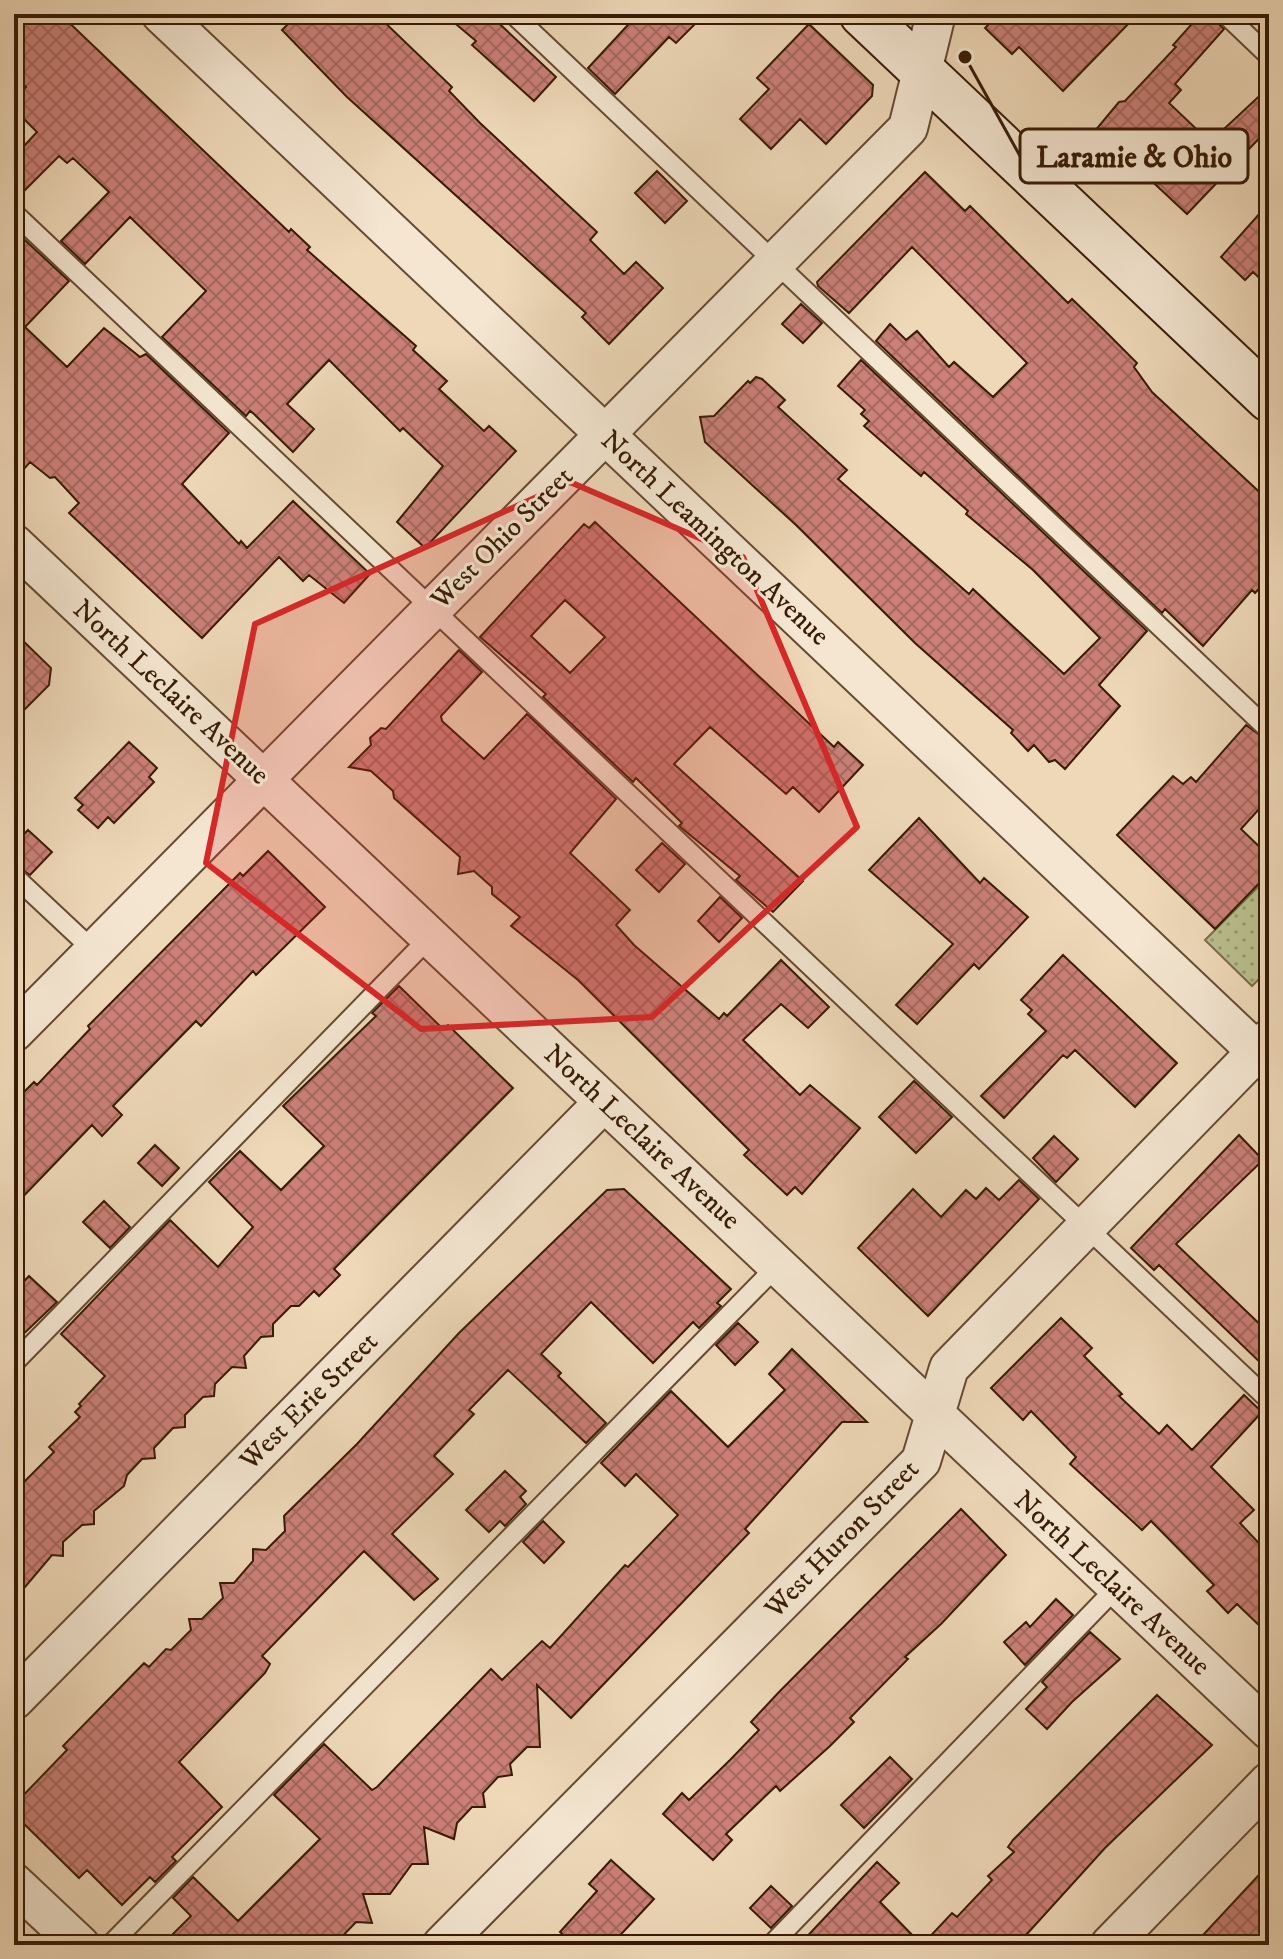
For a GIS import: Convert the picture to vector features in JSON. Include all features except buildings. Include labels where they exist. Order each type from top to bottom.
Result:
[{"type":"street","name":"North Leamington Avenue","points":[[161,14],[1265,1051]]},
{"type":"street","points":[[862,14],[1269,399]]},
{"type":"street","name":"West Ohio Street","points":[[14,1032],[908,128],[936,14]]},
{"type":"street","name":"North Leclaire Avenue","points":[[14,544],[1269,1730]]},
{"type":"street","name":"West Huron Street","points":[[442,1945],[921,1461],[949,1368],[1086,1227],[1265,1051]]},
{"type":"street","name":"West Erie Street","points":[[14,1700],[604,1102]]},
{"type":"street","points":[[1110,1945],[1269,1782]]},
{"type":"street","points":[[14,1883],[80,1945]]},
{"type":"lane","points":[[513,14],[1269,730]]},
{"type":"lane","points":[[1225,14],[1269,56]]},
{"type":"lane","points":[[14,213],[1269,1400]]},
{"type":"lane","points":[[14,876],[94,951]]},
{"type":"lane","points":[[14,1363],[430,937]]},
{"type":"lane","points":[[110,1945],[778,1265]]},
{"type":"lane","points":[[771,1945],[1117,1587]]},
{"type":"highlighted area","points":[[570,482],[743,557],[857,827],[652,1017],[421,1029],[206,863],[255,624]]},
{"type":"green space","points":[[1269,876],[1269,969],[1252,986],[1205,940]]},
{"type":"place","name":"Laramie & Ohio","points":[[965,57]]}]
